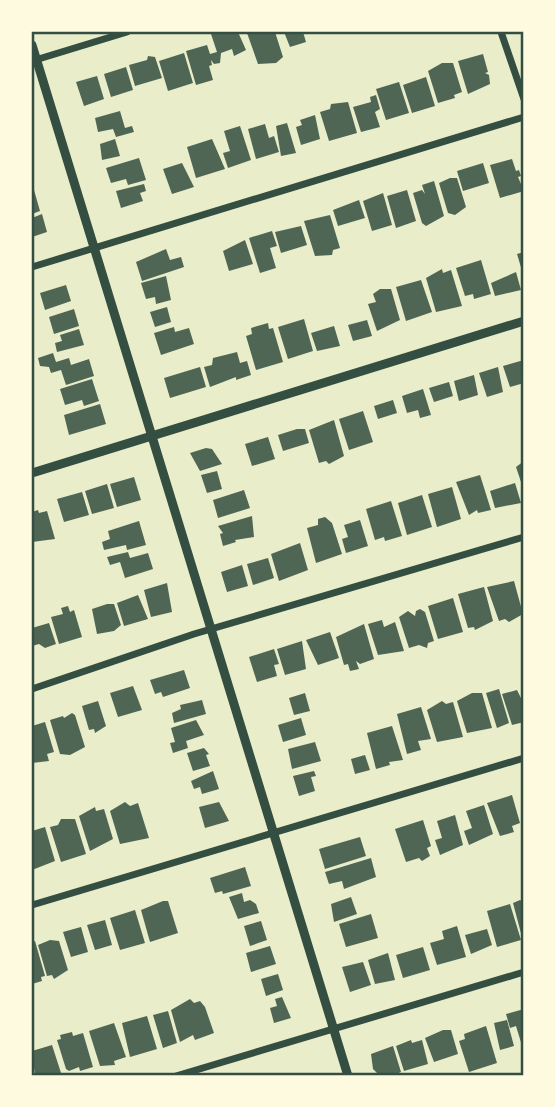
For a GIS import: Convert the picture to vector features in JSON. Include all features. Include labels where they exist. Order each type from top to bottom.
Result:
[{"type":"street","points":[[34,60],[127,32]]},
{"type":"street","points":[[501,32],[523,99]]},
{"type":"street","points":[[32,45],[34,60],[213,630],[272,833],[348,1076]]},
{"type":"street","points":[[32,267],[523,117]]},
{"type":"street","points":[[32,473],[523,321]]},
{"type":"street","points":[[32,689],[213,630],[523,537]]},
{"type":"street","points":[[32,905],[523,758]]},
{"type":"street","points":[[176,1076],[523,972]]},
{"type":"building","points":[[238,32],[246,50],[234,56],[232,49],[221,53],[220,63],[214,64],[211,60],[212,65],[209,66],[213,80],[196,85],[186,51],[207,45],[210,54],[217,52],[211,34]]},
{"type":"building","points":[[275,32],[283,57],[276,63],[258,64],[247,33]]},
{"type":"building","points":[[284,32],[303,32],[306,42],[290,47]]},
{"type":"building","points":[[184,53],[193,83],[168,91],[159,61]]},
{"type":"building","points":[[483,54],[488,72],[485,73],[489,75],[490,84],[468,94],[458,61]]},
{"type":"building","points":[[148,56],[155,57],[162,78],[135,86],[129,65],[147,60]]},
{"type":"building","points":[[442,63],[453,63],[462,92],[454,95],[455,98],[438,103],[428,71]]},
{"type":"building","points":[[126,67],[133,90],[111,97],[104,74]]},
{"type":"building","points":[[97,76],[104,99],[84,106],[76,82]]},
{"type":"building","points":[[426,77],[435,106],[412,113],[403,85]]},
{"type":"building","points":[[399,82],[409,113],[386,120],[376,89]]},
{"type":"building","points":[[376,95],[380,109],[375,112],[380,127],[361,132],[353,107],[371,102],[370,97]]},
{"type":"building","points":[[348,102],[357,133],[329,141],[320,112],[330,109],[331,104]]},
{"type":"building","points":[[120,111],[125,128],[132,126],[134,132],[116,137],[113,129],[98,132],[95,118]]},
{"type":"building","points":[[315,115],[320,139],[301,145],[296,127],[302,125],[300,120]]},
{"type":"building","points":[[287,123],[296,153],[281,156],[276,126]]},
{"type":"building","points":[[265,124],[269,138],[274,136],[279,152],[256,159],[248,129]]},
{"type":"building","points":[[240,126],[251,160],[228,168],[223,153],[230,151],[224,131]]},
{"type":"building","points":[[115,139],[120,156],[102,160],[100,144]]},
{"type":"building","points":[[212,139],[225,169],[196,178],[187,147]]},
{"type":"building","points":[[139,158],[146,180],[128,185],[126,179],[111,183],[106,168]]},
{"type":"building","points":[[512,159],[516,171],[519,170],[521,176],[518,177],[524,191],[500,198],[490,165]]},
{"type":"building","points":[[182,163],[194,187],[172,194],[163,169]]},
{"type":"building","points":[[483,163],[489,183],[463,191],[457,171]]},
{"type":"building","points":[[457,178],[466,207],[455,215],[448,213],[439,183]]},
{"type":"building","points":[[434,181],[444,216],[426,226],[422,223],[413,193],[422,190],[425,194],[422,185]]},
{"type":"building","points":[[144,184],[146,191],[140,193],[143,201],[121,208],[116,191]]},
{"type":"building","points":[[34,190],[40,211],[32,214],[32,191]]},
{"type":"building","points":[[407,190],[416,221],[396,228],[387,196]]},
{"type":"building","points":[[383,193],[392,225],[372,231],[363,201]]},
{"type":"building","points":[[359,200],[365,218],[338,226],[333,210]]},
{"type":"building","points":[[42,214],[47,232],[32,237],[32,218]]},
{"type":"building","points":[[330,215],[340,248],[333,250],[332,255],[315,256],[304,221]]},
{"type":"building","points":[[301,226],[307,245],[281,253],[275,232]]},
{"type":"building","points":[[272,231],[277,246],[270,248],[276,268],[260,273],[249,238]]},
{"type":"building","points":[[245,240],[253,264],[229,271],[223,251]]},
{"type":"building","points":[[166,249],[170,260],[181,257],[184,267],[142,281],[136,262]]},
{"type":"building","points":[[524,252],[524,274],[523,274],[517,254]]},
{"type":"building","points":[[481,260],[491,294],[474,299],[473,294],[465,296],[456,268]]},
{"type":"building","points":[[442,269],[443,273],[451,270],[462,306],[436,312],[426,278]]},
{"type":"building","points":[[516,272],[521,290],[495,296],[491,283]]},
{"type":"building","points":[[166,276],[171,300],[156,304],[155,297],[146,299],[141,283]]},
{"type":"building","points":[[421,280],[432,312],[406,321],[396,287]]},
{"type":"building","points":[[66,285],[71,301],[45,310],[40,293]]},
{"type":"building","points":[[380,289],[391,289],[400,320],[377,331],[368,304],[376,302],[373,294]]},
{"type":"building","points":[[167,307],[171,322],[155,327],[150,312]]},
{"type":"building","points":[[74,309],[79,326],[54,334],[49,317]]},
{"type":"building","points":[[304,319],[313,351],[288,359],[278,327]]},
{"type":"building","points":[[367,320],[372,336],[353,341],[348,325]]},
{"type":"building","points":[[268,323],[269,329],[273,328],[283,362],[256,370],[246,336],[252,334],[251,328]]},
{"type":"building","points":[[334,326],[340,346],[317,351],[311,333]]},
{"type":"building","points":[[174,327],[175,332],[189,328],[194,344],[161,355],[154,333]]},
{"type":"building","points":[[79,329],[84,345],[57,352],[55,343],[62,341],[60,335]]},
{"type":"building","points":[[237,352],[240,363],[247,361],[251,375],[236,380],[236,377],[210,387],[204,367],[212,365],[213,358]]},
{"type":"building","points":[[53,353],[56,362],[69,358],[71,365],[89,359],[94,376],[66,385],[61,370],[51,373],[49,367],[40,366],[38,358]]},
{"type":"building","points":[[524,360],[524,383],[510,387],[503,366]]},
{"type":"building","points":[[200,367],[206,387],[170,398],[164,378]]},
{"type":"building","points":[[498,367],[503,392],[487,397],[479,373]]},
{"type":"building","points":[[474,375],[478,395],[459,401],[454,381]]},
{"type":"building","points":[[92,379],[99,401],[84,406],[82,400],[65,405],[60,389]]},
{"type":"building","points":[[449,382],[453,396],[434,402],[429,388]]},
{"type":"building","points":[[423,389],[431,415],[420,418],[418,410],[407,413],[402,396]]},
{"type":"building","points":[[393,400],[397,413],[378,419],[374,406]]},
{"type":"building","points":[[100,404],[106,424],[69,435],[64,415]]},
{"type":"building","points":[[363,411],[373,442],[349,450],[339,419]]},
{"type":"building","points":[[334,420],[344,456],[329,464],[326,461],[319,463],[309,430]]},
{"type":"building","points":[[305,429],[309,443],[283,451],[278,435]]},
{"type":"building","points":[[268,437],[275,459],[252,466],[245,444]]},
{"type":"building","points":[[212,449],[222,464],[200,471],[190,453]]},
{"type":"building","points":[[524,461],[524,488],[523,488],[516,467]]},
{"type":"building","points":[[217,471],[222,489],[207,493],[201,475]]},
{"type":"building","points":[[480,475],[491,510],[478,513],[477,510],[469,515],[456,482]]},
{"type":"building","points":[[134,477],[141,500],[117,507],[110,484]]},
{"type":"building","points":[[515,483],[521,503],[495,508],[490,491]]},
{"type":"building","points":[[107,484],[114,508],[92,514],[85,491]]},
{"type":"building","points":[[452,487],[461,519],[437,527],[428,494]]},
{"type":"building","points":[[244,490],[250,508],[218,518],[213,500]]},
{"type":"building","points":[[82,492],[89,515],[64,522],[57,499]]},
{"type":"building","points":[[422,495],[432,527],[407,535],[398,503]]},
{"type":"building","points":[[391,501],[402,536],[385,541],[384,537],[375,540],[366,509]]},
{"type":"building","points":[[38,510],[39,513],[47,511],[55,539],[32,542],[32,512]]},
{"type":"building","points":[[252,516],[254,537],[235,540],[236,542],[223,546],[220,534],[223,533],[218,526]]},
{"type":"building","points":[[325,517],[332,523],[342,554],[316,563],[307,528],[318,525],[318,519]]},
{"type":"building","points":[[360,520],[368,546],[346,553],[342,539],[348,537],[344,525]]},
{"type":"building","points":[[139,521],[146,545],[127,550],[126,545],[104,550],[102,542],[110,539],[108,531]]},
{"type":"building","points":[[300,543],[308,570],[279,581],[271,554]]},
{"type":"building","points":[[128,552],[130,558],[148,553],[153,569],[125,578],[120,562],[110,565],[107,557]]},
{"type":"building","points":[[268,558],[274,578],[253,585],[247,564]]},
{"type":"building","points":[[242,565],[248,586],[227,592],[221,572]]},
{"type":"building","points":[[514,581],[523,614],[509,622],[505,619],[499,621],[487,587]]},
{"type":"building","points":[[167,583],[172,612],[151,617],[144,590]]},
{"type":"building","points":[[484,587],[493,621],[475,630],[474,627],[468,628],[458,594]]},
{"type":"building","points":[[138,595],[148,619],[124,626],[117,603]]},
{"type":"building","points":[[453,598],[463,632],[438,639],[428,606]]},
{"type":"building","points":[[114,604],[121,625],[114,631],[97,634],[92,609]]},
{"type":"building","points":[[68,606],[70,612],[74,610],[82,637],[59,644],[51,617],[63,614],[61,608]]},
{"type":"building","points":[[420,609],[425,612],[434,641],[428,643],[427,648],[419,645],[409,648],[399,617],[408,611],[415,616]]},
{"type":"building","points":[[382,620],[384,627],[395,622],[404,651],[378,655],[368,624]]},
{"type":"building","points":[[49,623],[56,644],[45,648],[39,644],[32,646],[32,628]]},
{"type":"building","points":[[364,624],[374,659],[360,664],[356,661],[359,669],[350,671],[348,664],[344,665],[336,637]]},
{"type":"building","points":[[330,632],[339,658],[318,665],[306,640]]},
{"type":"building","points":[[302,641],[306,669],[285,675],[277,649]]},
{"type":"building","points":[[274,649],[279,664],[274,665],[277,676],[257,682],[249,657]]},
{"type":"building","points":[[184,670],[190,688],[163,697],[161,692],[155,694],[150,680]]},
{"type":"building","points":[[133,686],[142,710],[118,717],[110,693]]},
{"type":"building","points":[[499,689],[509,723],[497,728],[486,693]]},
{"type":"building","points":[[517,690],[524,704],[524,722],[512,725],[502,694]]},
{"type":"building","points":[[305,693],[310,711],[294,715],[289,698]]},
{"type":"building","points":[[472,693],[482,693],[492,728],[467,733],[457,701]]},
{"type":"building","points":[[202,700],[206,714],[174,723],[172,713],[181,709],[180,705]]},
{"type":"building","points":[[98,701],[106,726],[95,733],[94,729],[89,730],[82,706]]},
{"type":"building","points":[[442,701],[446,704],[453,702],[463,737],[437,742],[427,710]]},
{"type":"building","points":[[421,707],[431,739],[418,741],[421,750],[407,754],[397,714]]},
{"type":"building","points":[[72,713],[85,747],[70,755],[60,754],[50,720],[63,716],[64,718]]},
{"type":"building","points":[[301,718],[306,735],[283,742],[278,725]]},
{"type":"building","points":[[196,720],[204,735],[186,741],[188,748],[173,753],[170,743],[175,742],[171,728]]},
{"type":"building","points":[[45,722],[54,752],[47,754],[49,761],[32,763],[32,726]]},
{"type":"building","points":[[392,726],[403,760],[389,762],[390,765],[376,769],[367,733]]},
{"type":"building","points":[[315,742],[321,761],[292,769],[288,749]]},
{"type":"building","points":[[204,748],[209,754],[206,755],[210,766],[193,771],[187,753]]},
{"type":"building","points":[[365,755],[370,770],[355,774],[351,759]]},
{"type":"building","points":[[213,771],[219,789],[202,794],[200,787],[194,789],[191,781]]},
{"type":"building","points":[[314,771],[316,776],[311,777],[315,791],[299,796],[293,776]]},
{"type":"building","points":[[512,795],[520,823],[512,826],[514,832],[500,836],[487,803]]},
{"type":"building","points":[[125,802],[130,806],[138,803],[149,838],[120,844],[110,811]]},
{"type":"building","points":[[219,802],[229,821],[205,828],[199,807]]},
{"type":"building","points":[[484,805],[493,834],[469,845],[464,831],[472,828],[466,811]]},
{"type":"building","points":[[95,807],[96,811],[104,809],[113,839],[90,851],[79,816]]},
{"type":"building","points":[[455,815],[463,845],[440,855],[435,840],[442,838],[437,821]]},
{"type":"building","points":[[61,819],[75,819],[86,854],[61,862],[50,827],[58,825]]},
{"type":"building","points":[[423,820],[431,846],[427,848],[430,856],[422,861],[419,858],[406,862],[395,829]]},
{"type":"building","points":[[45,827],[55,861],[32,870],[32,831]]},
{"type":"building","points":[[360,837],[366,856],[325,869],[319,849]]},
{"type":"building","points":[[371,858],[376,877],[344,889],[342,881],[329,884],[325,872]]},
{"type":"building","points":[[245,867],[251,886],[223,894],[222,891],[215,893],[210,878]]},
{"type":"building","points":[[242,893],[244,902],[250,900],[256,904],[259,913],[238,919],[229,897]]},
{"type":"building","points":[[351,897],[357,914],[334,922],[331,904]]},
{"type":"building","points":[[520,900],[524,902],[523,941],[513,903]]},
{"type":"building","points":[[168,901],[178,933],[150,942],[141,910]]},
{"type":"building","points":[[510,904],[521,940],[497,947],[487,911]]},
{"type":"building","points":[[135,910],[145,943],[120,950],[110,918]]},
{"type":"building","points":[[371,914],[378,938],[346,947],[339,924]]},
{"type":"building","points":[[105,920],[112,945],[95,950],[87,925]]},
{"type":"building","points":[[261,921],[267,940],[250,946],[244,926]]},
{"type":"building","points":[[457,926],[466,957],[437,965],[430,943],[444,939],[442,931]]},
{"type":"building","points":[[81,927],[88,952],[71,957],[63,932]]},
{"type":"building","points":[[487,929],[492,945],[471,954],[465,935]]},
{"type":"building","points":[[50,940],[59,941],[68,970],[54,979],[52,975],[47,976],[38,945]]},
{"type":"building","points":[[35,941],[45,976],[41,977],[42,981],[32,984],[32,942]]},
{"type":"building","points":[[270,946],[276,964],[251,972],[246,953]]},
{"type":"building","points":[[423,947],[430,970],[403,978],[396,955]]},
{"type":"building","points":[[388,953],[395,980],[375,984],[368,960]]},
{"type":"building","points":[[363,962],[371,985],[350,992],[342,967]]},
{"type":"building","points":[[278,974],[283,990],[266,996],[261,979]]},
{"type":"building","points":[[282,997],[291,1018],[274,1023],[270,1008],[277,1006],[275,999]]},
{"type":"building","points":[[190,999],[194,1003],[200,1001],[205,1007],[214,1033],[195,1040],[193,1035],[180,1042],[171,1010]]},
{"type":"building","points":[[524,1009],[523,1049],[516,1026],[510,1028],[506,1014]]},
{"type":"building","points":[[168,1011],[177,1043],[163,1048],[153,1015]]},
{"type":"building","points":[[147,1016],[157,1049],[130,1057],[122,1023]]},
{"type":"building","points":[[507,1020],[514,1046],[500,1050],[494,1023]]},
{"type":"building","points":[[114,1023],[126,1057],[114,1061],[115,1065],[100,1066],[89,1031]]},
{"type":"building","points":[[486,1026],[497,1063],[469,1072],[459,1041],[465,1039],[464,1034]]},
{"type":"building","points":[[443,1030],[451,1030],[458,1054],[434,1062],[425,1038]]},
{"type":"building","points":[[72,1032],[73,1036],[83,1033],[93,1067],[80,1071],[79,1067],[69,1071],[66,1069],[57,1040],[61,1039],[60,1035]]},
{"type":"building","points":[[411,1040],[412,1043],[422,1040],[428,1064],[404,1071],[396,1046]]},
{"type":"building","points":[[52,1045],[62,1076],[35,1076],[32,1051]]},
{"type":"building","points":[[393,1046],[401,1072],[392,1076],[372,1076],[377,1073],[373,1069],[371,1054]]}]
